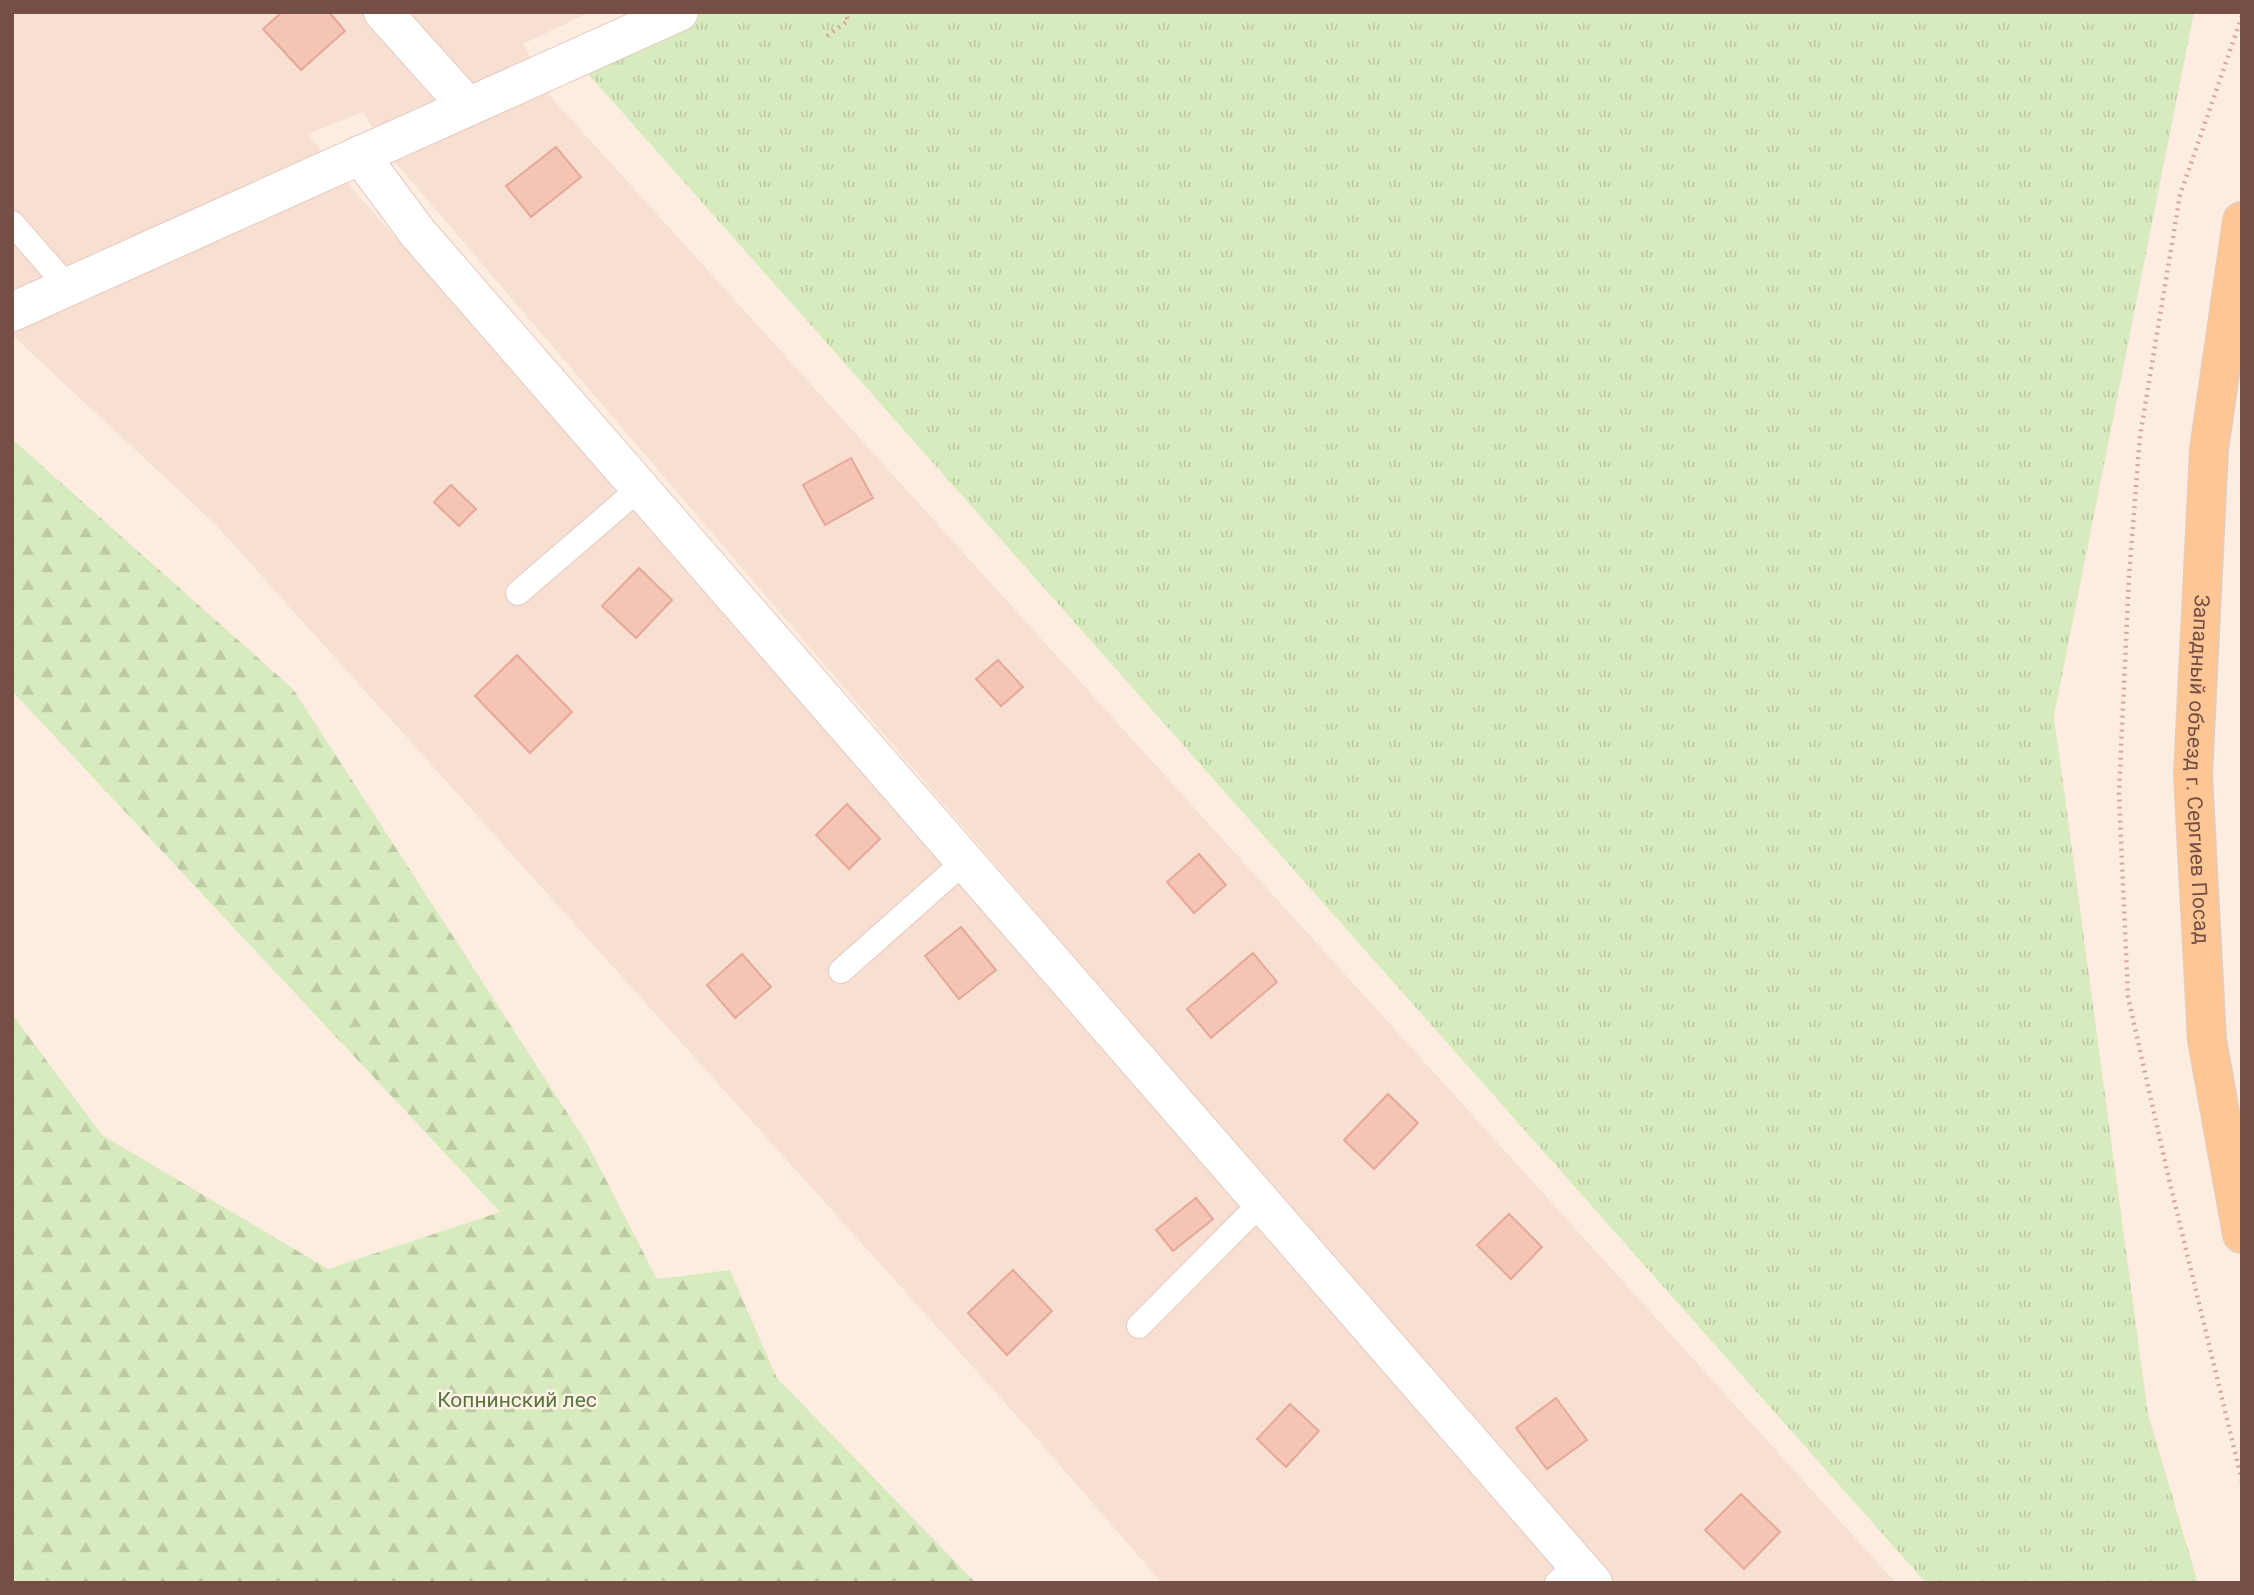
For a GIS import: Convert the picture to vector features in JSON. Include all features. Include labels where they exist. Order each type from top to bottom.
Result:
[{"type":"main road","name":"Западный объезд г. Сергиев Посад","points":[[2242,221],[2209,450],[2193,775],[2207,1040],[2242,1234]]},
{"type":"street","points":[[383,12],[467,106]]},
{"type":"street","points":[[12,312],[679,12]]},
{"type":"street","points":[[360,155],[417,232],[1262,1202],[1576,1576]]},
{"type":"lane","points":[[12,223],[68,287]]},
{"type":"lane","points":[[518,593],[641,487]]},
{"type":"lane","points":[[841,971],[965,861]]},
{"type":"lane","points":[[1139,1326],[1262,1202]]},
{"type":"path","points":[[827,36],[848,21],[845,12]]},
{"type":"shaded area","points":[[12,12],[590,12],[523,44],[550,96],[1896,1583],[1609,1583],[390,156],[363,112],[308,134],[350,186],[1429,1412],[1573,1583],[1162,1583],[1025,1425],[215,524],[12,335]]},
{"type":"green space","points":[[680,12],[2194,12],[2054,716],[2148,1414],[2198,1583],[1926,1583],[575,59]]},
{"type":"green space","name":"Копнинский лес","points":[[12,439],[293,689],[588,1145],[657,1279],[730,1270],[777,1378],[976,1583],[12,1583],[12,1014],[102,1135],[328,1269],[500,1212],[12,691]]},
{"type":"building","points":[[282,12],[329,12],[345,31],[301,70],[263,29]]},
{"type":"building","points":[[556,147],[581,177],[531,217],[506,186]]},
{"type":"building","points":[[851,458],[873,498],[825,525],[803,485]]},
{"type":"building","points":[[451,485],[476,509],[459,526],[434,502]]},
{"type":"building","points":[[639,568],[672,600],[636,638],[602,606]]},
{"type":"building","points":[[517,655],[572,712],[530,753],[475,696]]},
{"type":"building","points":[[998,660],[1023,687],[1001,706],[976,679]]},
{"type":"building","points":[[847,804],[880,839],[849,869],[816,835]]},
{"type":"building","points":[[1199,854],[1226,885],[1194,913],[1167,882]]},
{"type":"building","points":[[961,927],[996,970],[959,999],[925,956]]},
{"type":"building","points":[[1253,953],[1277,982],[1211,1038],[1187,1009]]},
{"type":"building","points":[[742,954],[771,987],[735,1018],[707,985]]},
{"type":"building","points":[[1388,1094],[1418,1123],[1374,1169],[1344,1140]]},
{"type":"building","points":[[1196,1198],[1213,1219],[1173,1251],[1156,1230]]},
{"type":"building","points":[[1509,1214],[1542,1247],[1511,1279],[1477,1245]]},
{"type":"building","points":[[1013,1270],[1052,1311],[1007,1355],[968,1313]]},
{"type":"building","points":[[1556,1398],[1587,1440],[1547,1469],[1516,1428]]},
{"type":"building","points":[[1290,1404],[1319,1431],[1286,1467],[1257,1439]]},
{"type":"building","points":[[1741,1494],[1780,1532],[1744,1569],[1705,1530]]}]
